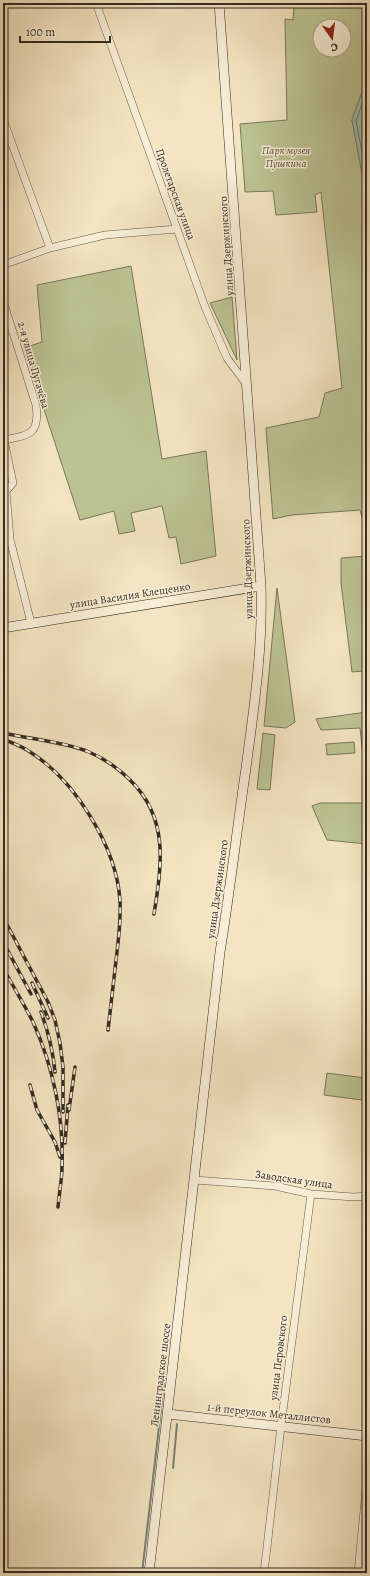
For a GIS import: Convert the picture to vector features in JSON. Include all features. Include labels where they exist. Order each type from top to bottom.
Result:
[{"type":"main road","name":"улица Дзержинского","points":[[194,1180],[220,952],[233,870],[251,729],[260,634],[261,586],[248,385],[219,3]]},
{"type":"main road","name":"улица Василия Клещенко","points":[[3,628],[261,586]]},
{"type":"main road","name":"Ленинградское шоссе","points":[[149,1573],[194,1180]]},
{"type":"main road","name":"1-й переулок Металлистов","points":[[168,1414],[367,1436]]},
{"type":"street","name":"Пролетарская улица","points":[[96,3],[205,307],[232,366],[248,385]]},
{"type":"street","points":[[3,119],[50,248]]},
{"type":"street","points":[[3,265],[50,248],[105,235],[177,229]]},
{"type":"street","name":"2-я улица Пугачёва","points":[[3,301],[36,405],[38,419],[33,431],[24,436],[4,440],[13,484],[6,491],[10,539],[31,623]]},
{"type":"street","name":"Заводская улица","points":[[194,1180],[275,1186],[311,1194],[354,1197],[367,1196]]},
{"type":"street","name":"улица Перовского","points":[[264,1573],[281,1426],[311,1194]]},
{"type":"street","points":[[358,1573],[367,1479]]},
{"type":"green space","name":"Парк музея Пушкина","points":[[294,3],[367,3],[367,78],[352,120],[367,199],[367,535],[360,510],[292,515],[273,519],[266,428],[319,417],[325,393],[342,388],[321,192],[315,195],[317,212],[276,215],[273,191],[245,192],[240,124],[287,120],[285,19],[293,20]]},
{"type":"green space","points":[[131,266],[162,459],[206,451],[216,556],[181,564],[176,537],[169,538],[162,506],[131,513],[135,531],[119,534],[114,511],[80,520],[24,348],[42,342],[37,285]]},
{"type":"green space","points":[[232,297],[237,360],[210,303]]},
{"type":"green space","points":[[367,556],[367,698],[363,671],[352,672],[341,583],[341,558]]},
{"type":"green space","points":[[277,588],[295,722],[286,728],[264,726]]},
{"type":"green space","points":[[367,712],[367,776],[365,776],[360,728],[321,730],[316,719]]},
{"type":"green space","points":[[263,733],[275,735],[270,790],[257,789]]},
{"type":"green space","points":[[354,742],[355,753],[327,755],[326,744]]},
{"type":"green space","points":[[320,803],[367,803],[367,844],[327,840],[312,806]]},
{"type":"green space","points":[[327,1073],[365,1078],[362,1100],[324,1095]]},
{"type":"water","points":[[367,78],[367,199],[352,120]]},
{"type":"waterway","points":[[142,1573],[165,1375]]},
{"type":"waterway","points":[[173,1468],[177,1424]]},
{"type":"railway","points":[[3,733],[58,743],[89,752],[116,768],[130,780],[143,795],[157,826],[160,842],[159,877],[154,914]]},
{"type":"railway","points":[[3,739],[27,750],[47,764],[63,780],[91,817],[111,859],[117,881],[120,914],[108,1030]]},
{"type":"railway","points":[[4,919],[48,1002],[55,1020],[63,1067],[63,1112]]},
{"type":"railway","points":[[3,942],[31,994]]},
{"type":"railway","points":[[3,968],[33,1022],[46,1056],[56,1093],[62,1149],[62,1177],[58,1207]]},
{"type":"railway","points":[[32,983],[48,1018]]},
{"type":"railway","points":[[41,1012],[50,1041],[55,1072]]},
{"type":"railway","points":[[69,1110],[75,1067]]},
{"type":"railway","points":[[30,1085],[37,1110],[55,1142],[60,1157]]},
{"type":"railway","points":[[65,1143],[68,1105]]}]
